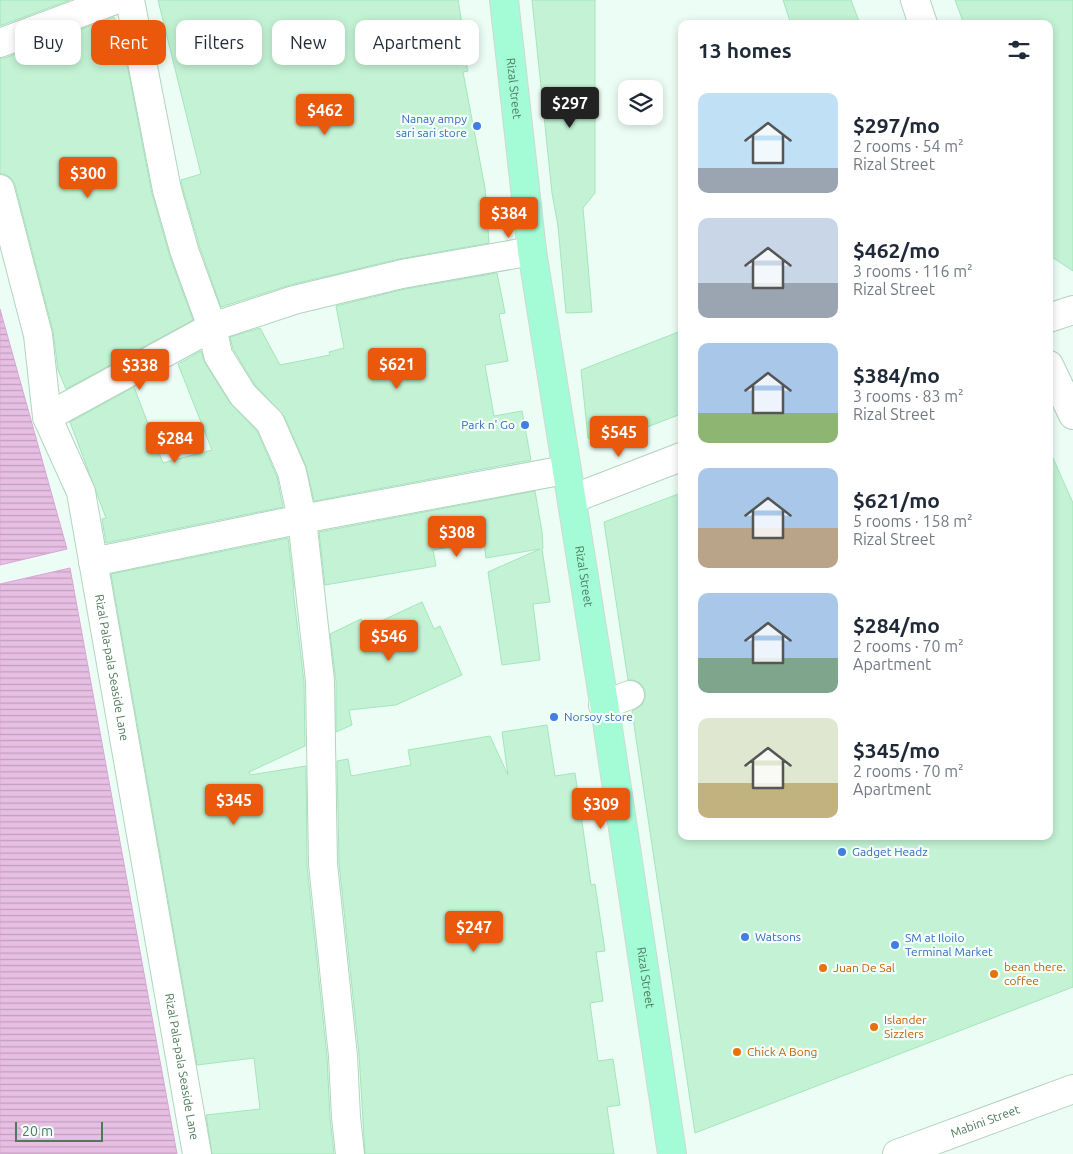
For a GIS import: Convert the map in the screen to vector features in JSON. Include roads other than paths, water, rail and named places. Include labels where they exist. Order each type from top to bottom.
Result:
[{"type":"main road","name":"Rizal Street","points":[[504,0],[532,251],[565,470],[572,499],[672,1154]]},
{"type":"street","points":[[0,43],[115,0]]},
{"type":"street","points":[[130,0],[167,190],[185,253],[212,327],[218,355],[244,395],[270,422],[292,472],[302,519],[320,681],[324,864],[344,1056],[346,1117],[350,1154]]},
{"type":"street","points":[[915,0],[922,20]]},
{"type":"street","name":"Rizal Pala-pala Seaside Lane","points":[[0,189],[38,335],[47,418],[81,492],[197,1154]]},
{"type":"street","points":[[47,418],[212,327],[294,300],[402,274],[532,251]]},
{"type":"street","points":[[1053,317],[1073,310]]},
{"type":"street","points":[[1053,373],[1073,415]]},
{"type":"street","points":[[572,499],[678,458]]},
{"type":"street","points":[[93,562],[302,519],[565,470]]},
{"type":"street","points":[[605,714],[632,705]]},
{"type":"street","name":"Mabini Street","points":[[897,1154],[1073,1089]]},
{"type":"place","name":"Nanay ampy sari sari store","points":[[477,126]]},
{"type":"place","name":"Park n' Go","points":[[525,425]]},
{"type":"place","name":"Norsoy store","points":[[554,717]]},
{"type":"place","name":"Gadget Headz","points":[[842,852]]},
{"type":"place","name":"Watsons","points":[[745,937]]},
{"type":"place","name":"SM at Iloilo Terminal Market","points":[[895,945]]},
{"type":"place","name":"Juan De Sal","points":[[823,968]]},
{"type":"place","name":"bean there. coffee","points":[[994,974]]},
{"type":"place","name":"Islander Sizzlers","points":[[874,1027]]},
{"type":"place","name":"Chick A Bong","points":[[737,1052]]}]
